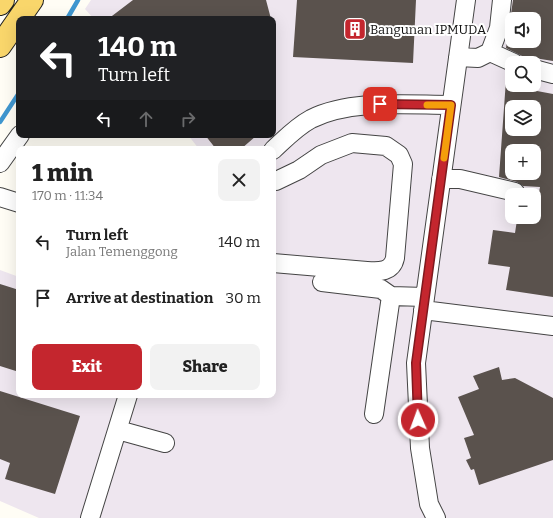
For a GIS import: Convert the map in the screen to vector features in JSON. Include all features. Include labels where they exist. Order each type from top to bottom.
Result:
[{"type":"main road","points":[[0,4],[3,0]]},
{"type":"main road","points":[[21,16],[32,0]]},
{"type":"main road","points":[[0,46],[16,23]]},
{"type":"street","points":[[436,518],[430,504],[420,448],[416,363],[466,0]]},
{"type":"street","points":[[458,57],[478,58],[490,52],[498,28],[502,0]]},
{"type":"street","points":[[490,52],[505,59]]},
{"type":"street","points":[[541,71],[553,74]]},
{"type":"street","points":[[276,147],[302,124],[344,108],[380,104],[451,105]]},
{"type":"street","points":[[0,162],[18,138]]},
{"type":"street","points":[[276,184],[321,155],[352,143],[386,146],[399,154],[403,164],[396,258],[394,264],[388,269],[381,272],[276,263]]},
{"type":"street","points":[[441,179],[460,179],[505,190]]},
{"type":"street","points":[[0,198],[16,202]]},
{"type":"street","points":[[322,282],[381,289],[391,296],[424,304],[553,326]]},
{"type":"street","points":[[374,414],[391,296]]},
{"type":"street","points":[[90,518],[127,398]]},
{"type":"street","points":[[118,430],[165,444]]},
{"type":"shaded area","points":[[91,0],[553,0],[553,518],[39,518],[0,501],[0,270],[16,276],[16,398],[276,398],[276,146],[197,146],[190,138],[276,138],[276,16],[91,16],[85,9]]},
{"type":"building","points":[[133,0],[266,0],[270,16],[112,16]]},
{"type":"building","name":"Bangunan IPMUDA","points":[[297,0],[416,0],[413,63],[293,57]]},
{"type":"building","points":[[513,0],[553,0],[553,61],[541,59],[541,56],[522,56],[506,48],[541,48],[541,12],[511,12]]},
{"type":"building","points":[[505,92],[541,92],[553,94],[553,297],[506,290],[510,267],[488,264],[493,230],[515,233],[516,224],[541,224],[541,188],[523,186],[510,180],[541,180],[541,144],[505,144],[505,179],[499,177]]},
{"type":"building","points":[[207,138],[254,138],[244,146],[214,146]]},
{"type":"building","points":[[0,284],[16,289],[16,371],[0,366]]},
{"type":"building","points":[[499,367],[502,380],[515,378],[553,398],[553,460],[479,485],[474,469],[471,470],[466,460],[471,458],[464,438],[474,435],[458,397],[479,389],[473,376]]},
{"type":"building","points":[[0,391],[16,396],[16,398],[22,398],[80,416],[55,494],[5,479],[10,463],[0,459]]},
{"type":"waterway","points":[[69,16],[78,0]]},
{"type":"waterway","points":[[0,122],[16,98]]},
{"type":"slow traffic","points":[[427,105],[451,105],[444,158]]},
{"type":"place","name":"Bangunan IPMUDA","points":[[355,29]]},
{"type":"route","points":[[380,104],[451,105],[416,363],[418,420]]}]
